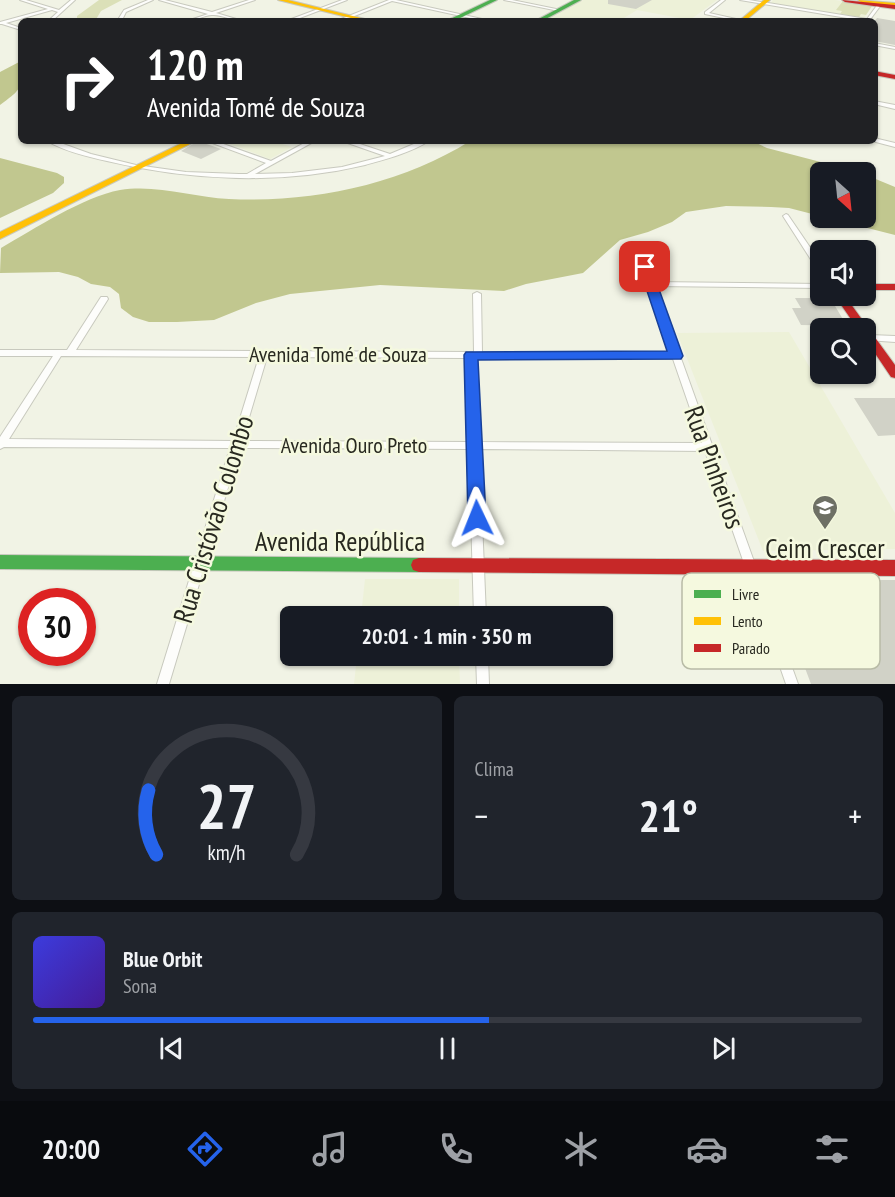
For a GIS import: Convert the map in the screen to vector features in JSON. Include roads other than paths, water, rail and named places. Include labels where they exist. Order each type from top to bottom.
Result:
[{"type":"main road","points":[[271,0],[318,10]]},
{"type":"main road","points":[[281,0],[346,18]]},
{"type":"main road","points":[[456,18],[494,0]]},
{"type":"main road","points":[[544,18],[578,0]]},
{"type":"main road","points":[[845,0],[887,3]]},
{"type":"main road","points":[[862,0],[887,3]]},
{"type":"main road","points":[[746,18],[765,2]]},
{"type":"main road","points":[[878,72],[895,75]]},
{"type":"main road","points":[[0,236],[137,166],[185,144]]},
{"type":"main road","points":[[876,287],[895,287]]},
{"type":"main road","points":[[876,347],[895,374]]},
{"type":"main road","name":"Avenida República","points":[[0,562],[895,568]]},
{"type":"street","points":[[22,0],[58,11]]},
{"type":"street","points":[[52,18],[72,0]]},
{"type":"street","points":[[123,18],[121,15],[125,11],[152,0]]},
{"type":"street","points":[[161,0],[229,18]]},
{"type":"street","points":[[199,18],[254,0]]},
{"type":"street","points":[[296,18],[345,0]]},
{"type":"street","points":[[351,18],[392,0],[476,18]]},
{"type":"street","points":[[506,0],[559,10]]},
{"type":"street","points":[[723,0],[706,13],[726,18]]},
{"type":"street","points":[[742,0],[851,18]]},
{"type":"street","points":[[870,18],[887,3]]},
{"type":"street","points":[[1,22],[53,9]]},
{"type":"street","points":[[1,22],[18,28]]},
{"type":"street","points":[[878,46],[895,48]]},
{"type":"street","points":[[878,103],[895,107]]},
{"type":"street","points":[[878,141],[895,145]]},
{"type":"street","points":[[58,144],[137,166],[247,176],[309,173],[392,157],[420,144]]},
{"type":"street","points":[[218,144],[271,164]]},
{"type":"street","points":[[247,176],[307,144]]},
{"type":"street","points":[[354,144],[392,157]]},
{"type":"street","points":[[786,216],[810,252]]},
{"type":"street","name":"Rua Pinheiros","points":[[639,250],[753,573]]},
{"type":"street","points":[[650,284],[810,286]]},
{"type":"street","points":[[477,294],[474,446],[480,606]]},
{"type":"street","points":[[70,353],[104,299]]},
{"type":"street","points":[[876,335],[895,339]]},
{"type":"street","name":"Avenida Tomé de Souza","points":[[0,353],[676,356]]},
{"type":"street","points":[[0,444],[59,353]]},
{"type":"street","name":"Rua Cristóvão Colombo","points":[[163,684],[264,354]]},
{"type":"street","name":"Avenida Ouro Preto","points":[[0,444],[708,447]]},
{"type":"street","points":[[482,666],[483,684]]},
{"type":"street","name":"Rua Pinheiros","points":[[787,669],[792,684]]},
{"type":"place","name":"Ceim Crescer","points":[[825,531]]}]
